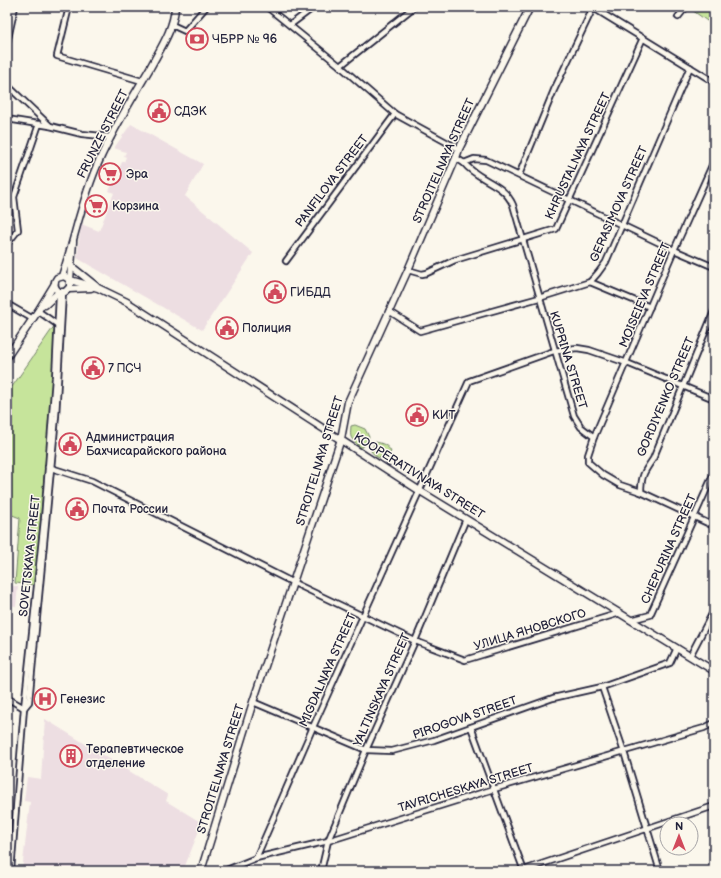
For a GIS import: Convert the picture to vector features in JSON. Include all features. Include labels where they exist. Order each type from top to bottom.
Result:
[{"type":"main road","name":"FRUNZE STREET","points":[[62,276],[73,242],[82,204],[91,179],[111,137],[172,25],[175,7]]},
{"type":"main road","name":"STROITELNAYA STREET","points":[[201,871],[254,702],[341,439],[348,402],[408,270],[459,149],[530,7]]},
{"type":"main road","points":[[7,357],[38,311],[60,290],[71,284],[73,242]]},
{"type":"main road","points":[[71,266],[98,288]]},
{"type":"main road","points":[[60,290],[56,280],[62,276]]},
{"type":"main road","name":"KOOPERATIVNAYA STREET","points":[[62,276],[70,280],[98,288],[127,302],[466,519],[714,671]]},
{"type":"main road","points":[[60,290],[98,288]]},
{"type":"street","points":[[7,43],[15,7]]},
{"type":"street","points":[[69,7],[58,56],[142,81]]},
{"type":"street","points":[[172,25],[185,31],[206,7]]},
{"type":"street","points":[[267,7],[340,66],[395,114],[459,149]]},
{"type":"street","points":[[290,25],[314,7]]},
{"type":"street","points":[[340,66],[414,7]]},
{"type":"street","points":[[519,175],[554,90],[593,7],[714,82]]},
{"type":"street","points":[[678,18],[686,7]]},
{"type":"street","name":"KHRUSTALNAYA STREET","points":[[408,270],[427,274],[455,260],[556,228],[643,38]]},
{"type":"street","name":"GERASIMOVA STREET","points":[[590,282],[598,274],[606,262],[690,67]]},
{"type":"street","points":[[7,85],[50,126]]},
{"type":"street","name":"PANFILOVA STREET","points":[[286,261],[395,114]]},
{"type":"street","points":[[7,119],[50,126],[82,134],[111,137]]},
{"type":"street","points":[[7,244],[18,230],[14,197],[39,124]]},
{"type":"street","name":"KUPRINA STREET","points":[[456,158],[464,163],[469,170],[499,187],[506,193],[513,205],[574,416],[581,427],[594,437]]},
{"type":"street","points":[[464,163],[474,159],[486,160],[674,250],[714,267]]},
{"type":"street","name":"MOISEIEVA STREET","points":[[594,437],[714,161]]},
{"type":"street","points":[[389,311],[420,331],[539,298],[590,282],[650,307]]},
{"type":"street","points":[[50,468],[60,290]]},
{"type":"street","points":[[7,304],[33,319]]},
{"type":"street","points":[[38,311],[59,326]]},
{"type":"street","name":"GORDIYENKO STREET","points":[[641,492],[641,480],[644,472],[653,459],[714,311]]},
{"type":"street","name":"MIGDALNAYA STREET","points":[[256,858],[312,727],[469,380],[554,351],[567,348],[577,348],[589,350],[627,362],[714,399]]},
{"type":"street","points":[[594,437],[587,458],[590,464],[603,475],[620,485],[641,492],[714,526]]},
{"type":"street","name":"SOVETSKAYA STREET","points":[[11,871],[24,708],[45,532],[50,468]]},
{"type":"street","name":"УЛИЦА ЯНОВСКОГО","points":[[50,468],[92,481],[294,583],[415,641],[465,660],[620,613]]},
{"type":"street","name":"CHEPURINA STREET","points":[[631,620],[650,615],[714,473]]},
{"type":"street","name":"YALTINSKAYA STREET","points":[[321,871],[328,841],[466,519]]},
{"type":"street","points":[[690,656],[714,610]]},
{"type":"street","name":"PIROGOVA STREET","points":[[254,702],[366,750],[392,751],[434,740],[553,698],[602,687],[670,663],[677,648]]},
{"type":"street","points":[[602,687],[624,752],[660,871]]},
{"type":"street","points":[[7,698],[24,708]]},
{"type":"street","name":"TAVRICHESKAYA STREET","points":[[224,871],[256,858],[328,841],[494,789],[704,728],[714,723]]},
{"type":"street","points":[[470,727],[523,871],[714,806]]},
{"type":"shaded area","points":[[131,124],[203,164],[185,196],[253,253],[202,330],[77,258],[81,224],[99,231],[114,193],[109,191],[122,162],[124,162],[126,157],[124,156],[126,152],[114,148]]},
{"type":"shaded area","points":[[7,586],[18,586],[16,606],[7,605]]},
{"type":"shaded area","points":[[45,719],[168,795],[166,801],[202,823],[183,871],[22,871],[30,802],[24,801],[27,777],[41,779]]},
{"type":"green space","points":[[694,7],[714,7],[714,26],[692,10]]},
{"type":"green space","points":[[57,322],[35,585],[15,583],[20,518],[7,513],[7,394]]},
{"type":"green space","points":[[355,425],[365,429],[369,437],[363,447],[360,447],[351,438],[351,426]]},
{"type":"green space","points":[[375,442],[384,445],[391,452],[383,458],[376,456],[371,451]]},
{"type":"place","name":"ЧБРР № 96","points":[[197,39]]},
{"type":"place","name":"СДЭК","points":[[159,111]]},
{"type":"place","name":"Эра","points":[[110,174]]},
{"type":"place","name":"Корзина","points":[[96,206]]},
{"type":"place","name":"ГИБДД","points":[[275,292]]},
{"type":"place","name":"Полиция","points":[[227,328]]},
{"type":"place","name":"7 ПСЧ","points":[[93,368]]},
{"type":"place","name":"КИТ","points":[[417,415]]},
{"type":"place","name":"Администрация Бахчисарайского района","points":[[70,444]]},
{"type":"place","name":"Почта России","points":[[77,509]]},
{"type":"place","name":"Генезис","points":[[45,699]]},
{"type":"place","name":"Терапевтическое отделение","points":[[71,756]]}]
